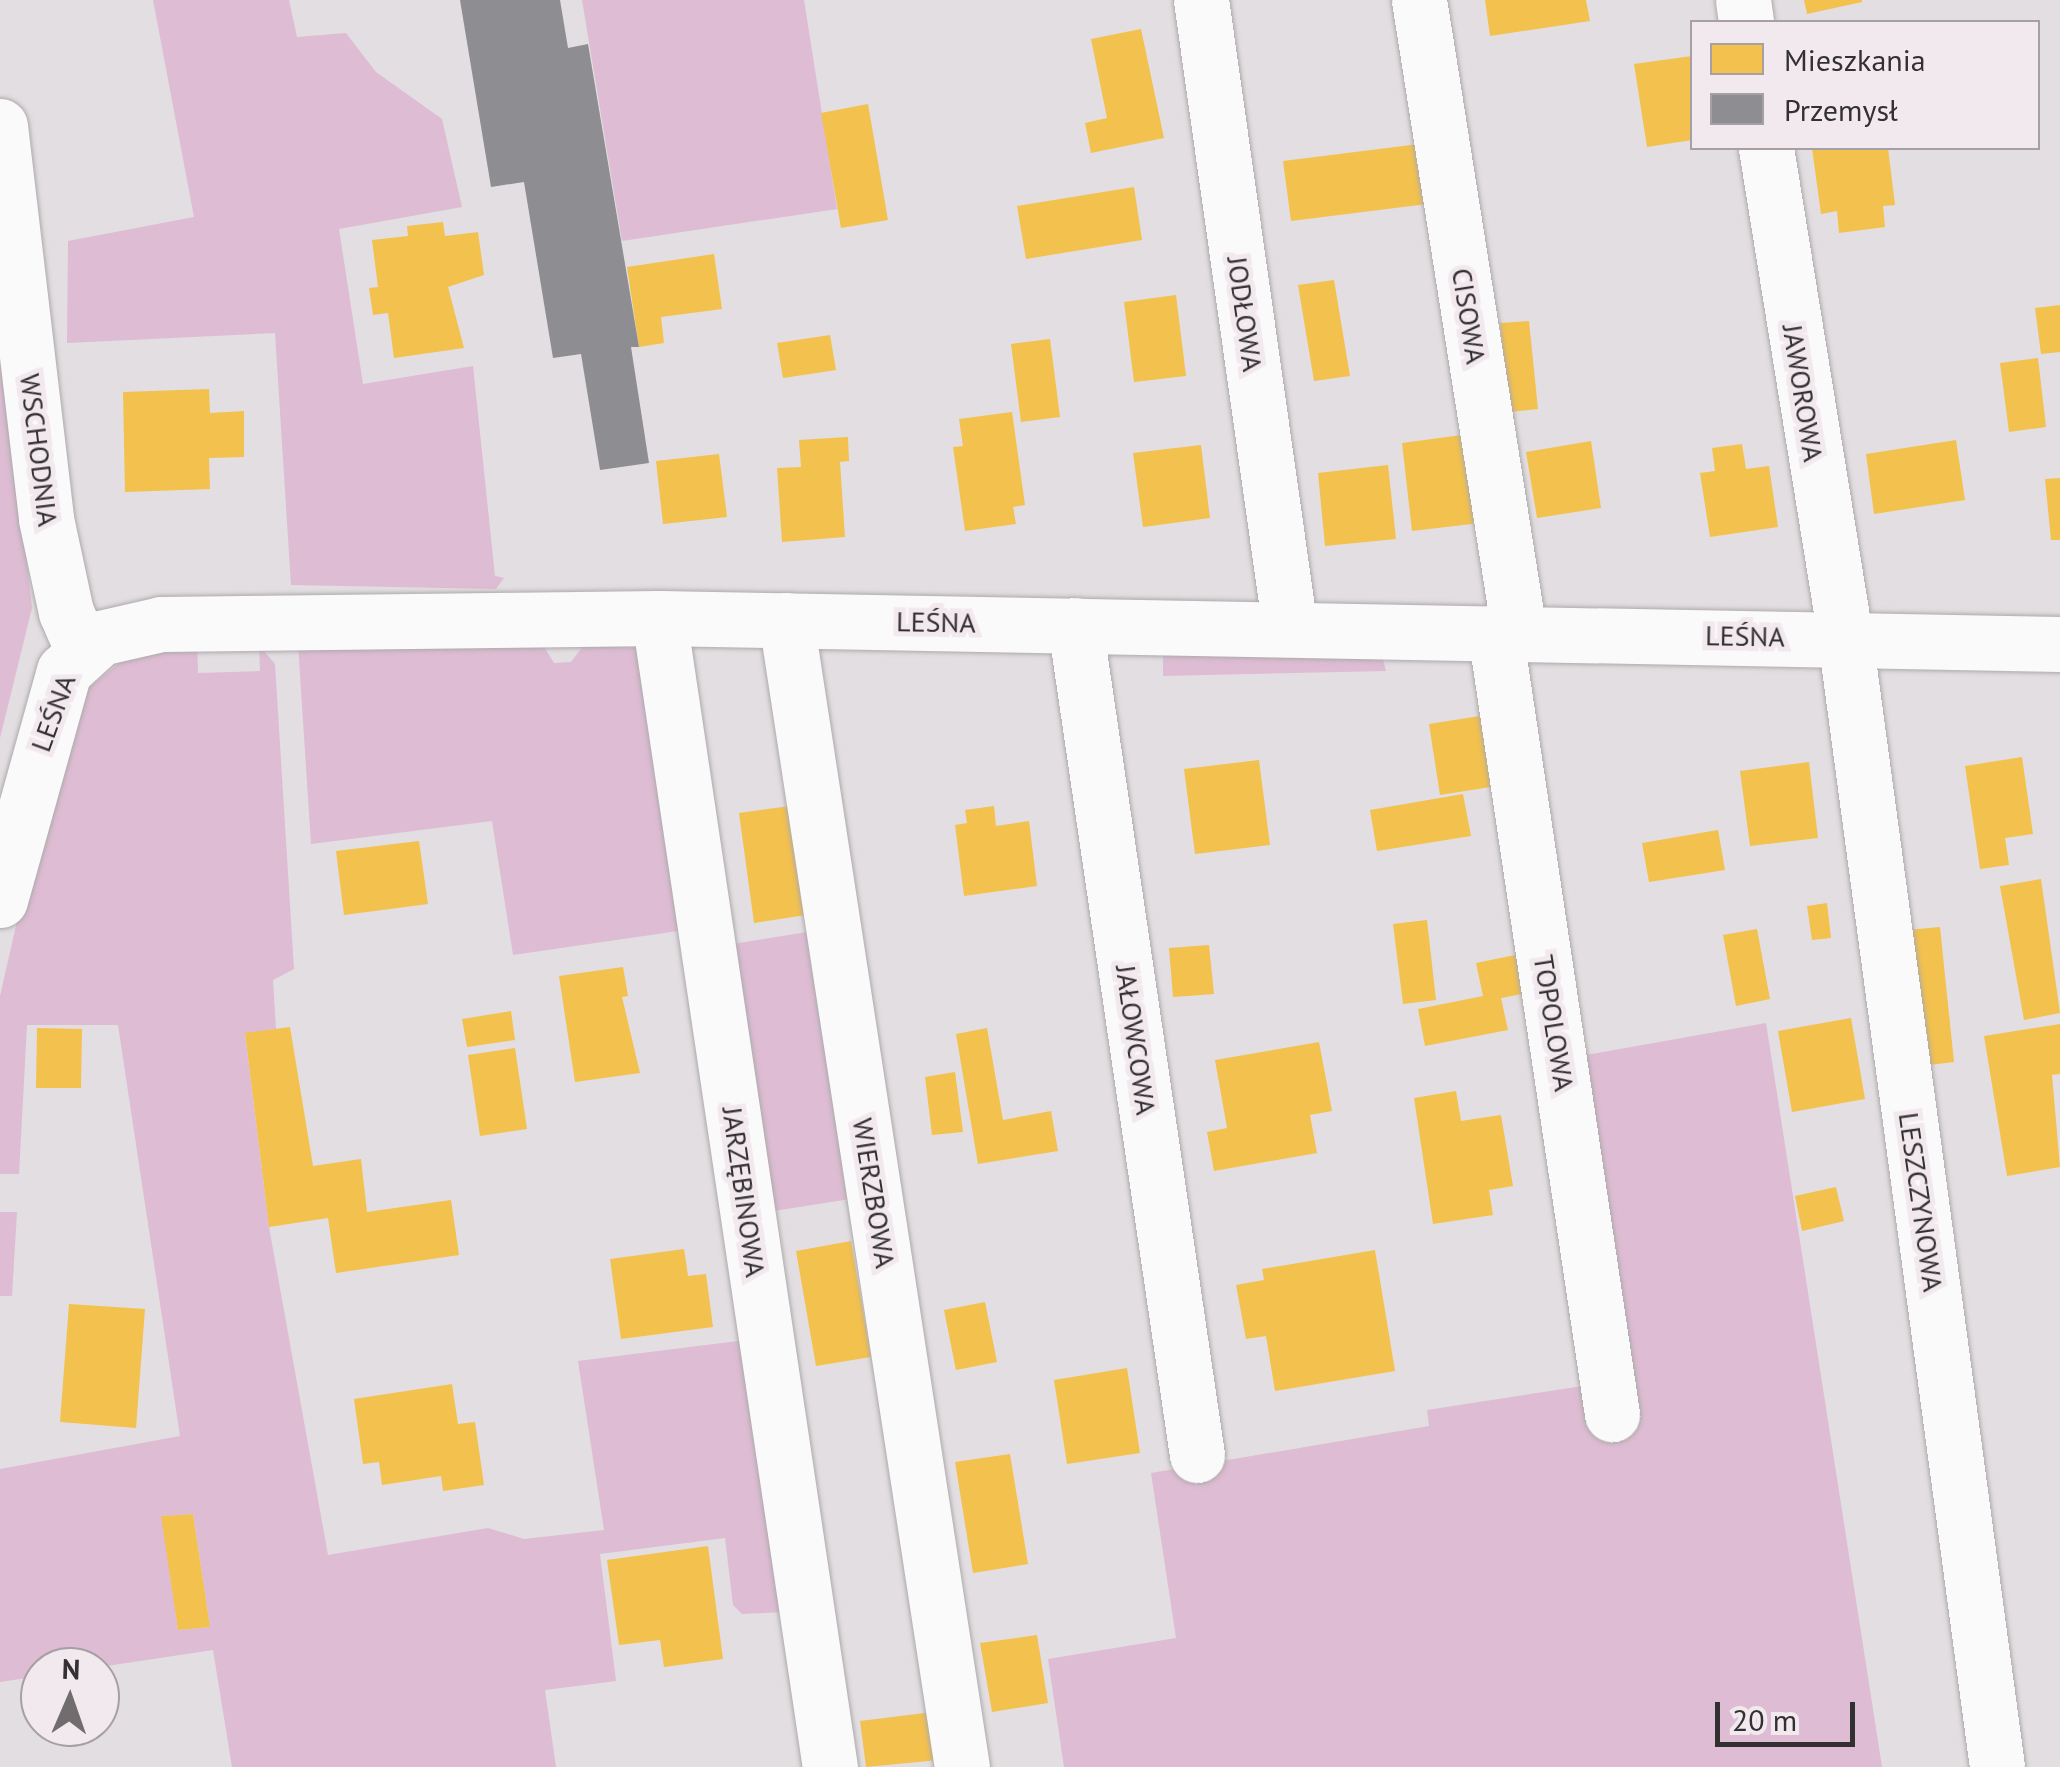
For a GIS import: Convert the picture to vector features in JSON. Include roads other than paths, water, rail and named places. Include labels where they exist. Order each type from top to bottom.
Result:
[{"type":"street","name":"JODŁOWA","points":[[1201,0],[1290,629]]},
{"type":"street","name":"CISOWA","points":[[1419,0],[1507,632]]},
{"type":"street","name":"WSCHODNIA","points":[[0,126],[46,519],[66,612],[82,649]]},
{"type":"street","name":"JAWOROWA","points":[[1766,150],[1845,638]]},
{"type":"street","name":"LEŚNA","points":[[0,900],[54,697],[82,649],[120,630],[161,624],[659,618],[2060,644]]},
{"type":"street","name":"JARZĘBINOWA","points":[[659,618],[830,1767]]},
{"type":"street","name":"WIERZBOWA","points":[[786,620],[962,1767]]},
{"type":"street","name":"JAŁOWCOWA","points":[[1075,625],[1197,1456]]},
{"type":"street","name":"TOPOLOWA","points":[[1507,632],[1612,1414]]},
{"type":"street","name":"LESZCZYNOWA","points":[[1845,638],[1997,1767]]}]
